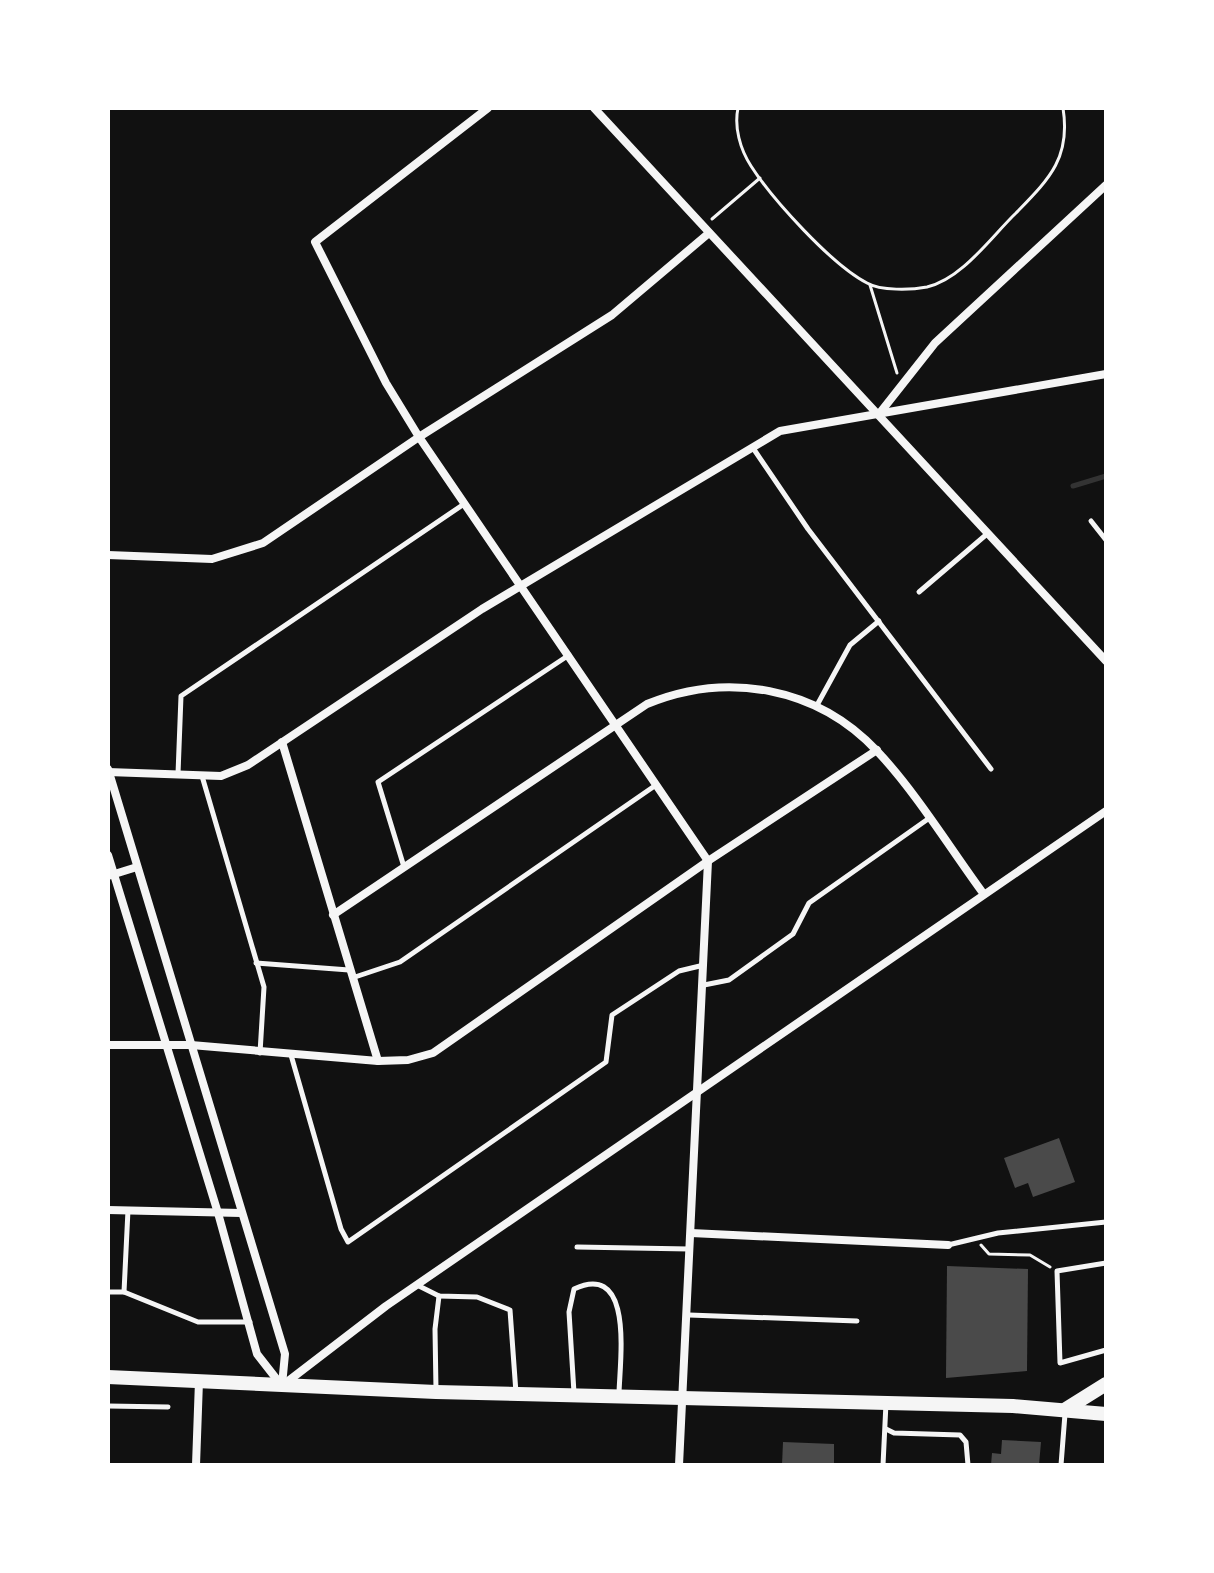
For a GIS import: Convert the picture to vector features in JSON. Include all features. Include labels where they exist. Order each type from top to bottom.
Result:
[{"type":"main road","points":[[108,1377],[436,1392],[886,1402],[1066,1409],[1106,1414]]},
{"type":"main road","points":[[1066,1409],[1106,1384]]},
{"type":"street","points":[[488,108],[315,242],[386,383],[419,437],[708,861],[700,1092],[679,1465]]},
{"type":"street","points":[[594,108],[1106,661]]},
{"type":"street","points":[[878,414],[935,343],[1106,185]]},
{"type":"street","points":[[108,555],[212,559],[253,548],[419,437],[612,315],[709,233]]},
{"type":"street","points":[[282,1386],[285,1354],[108,771],[201,775],[233,773],[521,585],[780,431],[1106,374]]},
{"type":"street","points":[[333,915],[616,724],[666,696],[704,687],[760,688],[816,707],[877,750],[983,893]]},
{"type":"street","points":[[282,742],[378,1061]]},
{"type":"street","points":[[108,1045],[191,1045],[378,1061],[419,1058],[445,1047],[708,861],[877,750]]},
{"type":"street","points":[[282,1386],[417,1285],[1106,811]]},
{"type":"street","points":[[108,855],[111,875],[251,1322],[257,1354],[282,1386]]},
{"type":"street","points":[[111,875],[137,867]]},
{"type":"street","points":[[108,1210],[241,1213]]},
{"type":"street","points":[[691,1233],[948,1245]]},
{"type":"street","points":[[196,1465],[199,1381]]},
{"type":"lane","points":[[753,448],[808,529],[991,769]]},
{"type":"lane","points":[[178,774],[181,696],[464,504]]},
{"type":"lane","points":[[1091,521],[1106,540]]},
{"type":"lane","points":[[919,592],[987,534]]},
{"type":"lane","points":[[816,707],[850,645],[879,621]]},
{"type":"lane","points":[[404,867],[378,782],[569,655]]},
{"type":"lane","points":[[201,775],[264,987],[260,1053]]},
{"type":"lane","points":[[256,963],[350,974],[400,962],[656,784]]},
{"type":"lane","points":[[704,985],[729,980],[793,934],[809,903],[928,819]]},
{"type":"lane","points":[[291,1055],[341,1229],[348,1242],[606,1062],[612,1015],[679,971],[705,965]]},
{"type":"lane","points":[[124,1292],[128,1210]]},
{"type":"lane","points":[[948,1245],[998,1233],[1106,1222]]},
{"type":"lane","points":[[577,1247],[690,1250]]},
{"type":"lane","points":[[1106,1263],[1057,1271],[1060,1363],[1106,1350]]},
{"type":"lane","points":[[574,1394],[569,1312],[574,1289],[588,1283],[604,1284],[612,1291],[616,1303],[621,1337],[619,1395]]},
{"type":"lane","points":[[417,1285],[439,1296],[477,1297],[510,1310],[516,1394]]},
{"type":"lane","points":[[108,1292],[124,1292],[198,1322],[251,1322]]},
{"type":"lane","points":[[436,1392],[435,1329],[439,1296]]},
{"type":"lane","points":[[689,1315],[857,1321]]},
{"type":"lane","points":[[883,1465],[886,1402]]},
{"type":"lane","points":[[108,1406],[168,1407]]},
{"type":"lane","points":[[1061,1465],[1066,1409]]},
{"type":"lane","points":[[886,1429],[894,1433],[960,1435],[966,1442],[968,1465]]},
{"type":"path","points":[[738,108],[735,123],[741,145],[760,178],[840,265],[870,285],[929,286],[956,273],[1037,191],[1059,164],[1067,133],[1063,108]]},
{"type":"path","points":[[712,219],[760,178]]},
{"type":"path","points":[[870,285],[900,383]]},
{"type":"path","points":[[989,1254],[1030,1255],[1057,1271]]},
{"type":"building","points":[[1059,1138],[1075,1182],[1033,1197],[1028,1183],[1015,1188],[1004,1158]]},
{"type":"building","points":[[947,1266],[1028,1269],[1027,1371],[946,1378]]},
{"type":"building","points":[[1002,1440],[1041,1442],[1039,1465],[991,1465],[992,1453],[1001,1454]]},
{"type":"building","points":[[783,1442],[834,1444],[834,1465],[782,1465]]},
{"type":"waterway","points":[[1073,486],[1106,476]]}]
